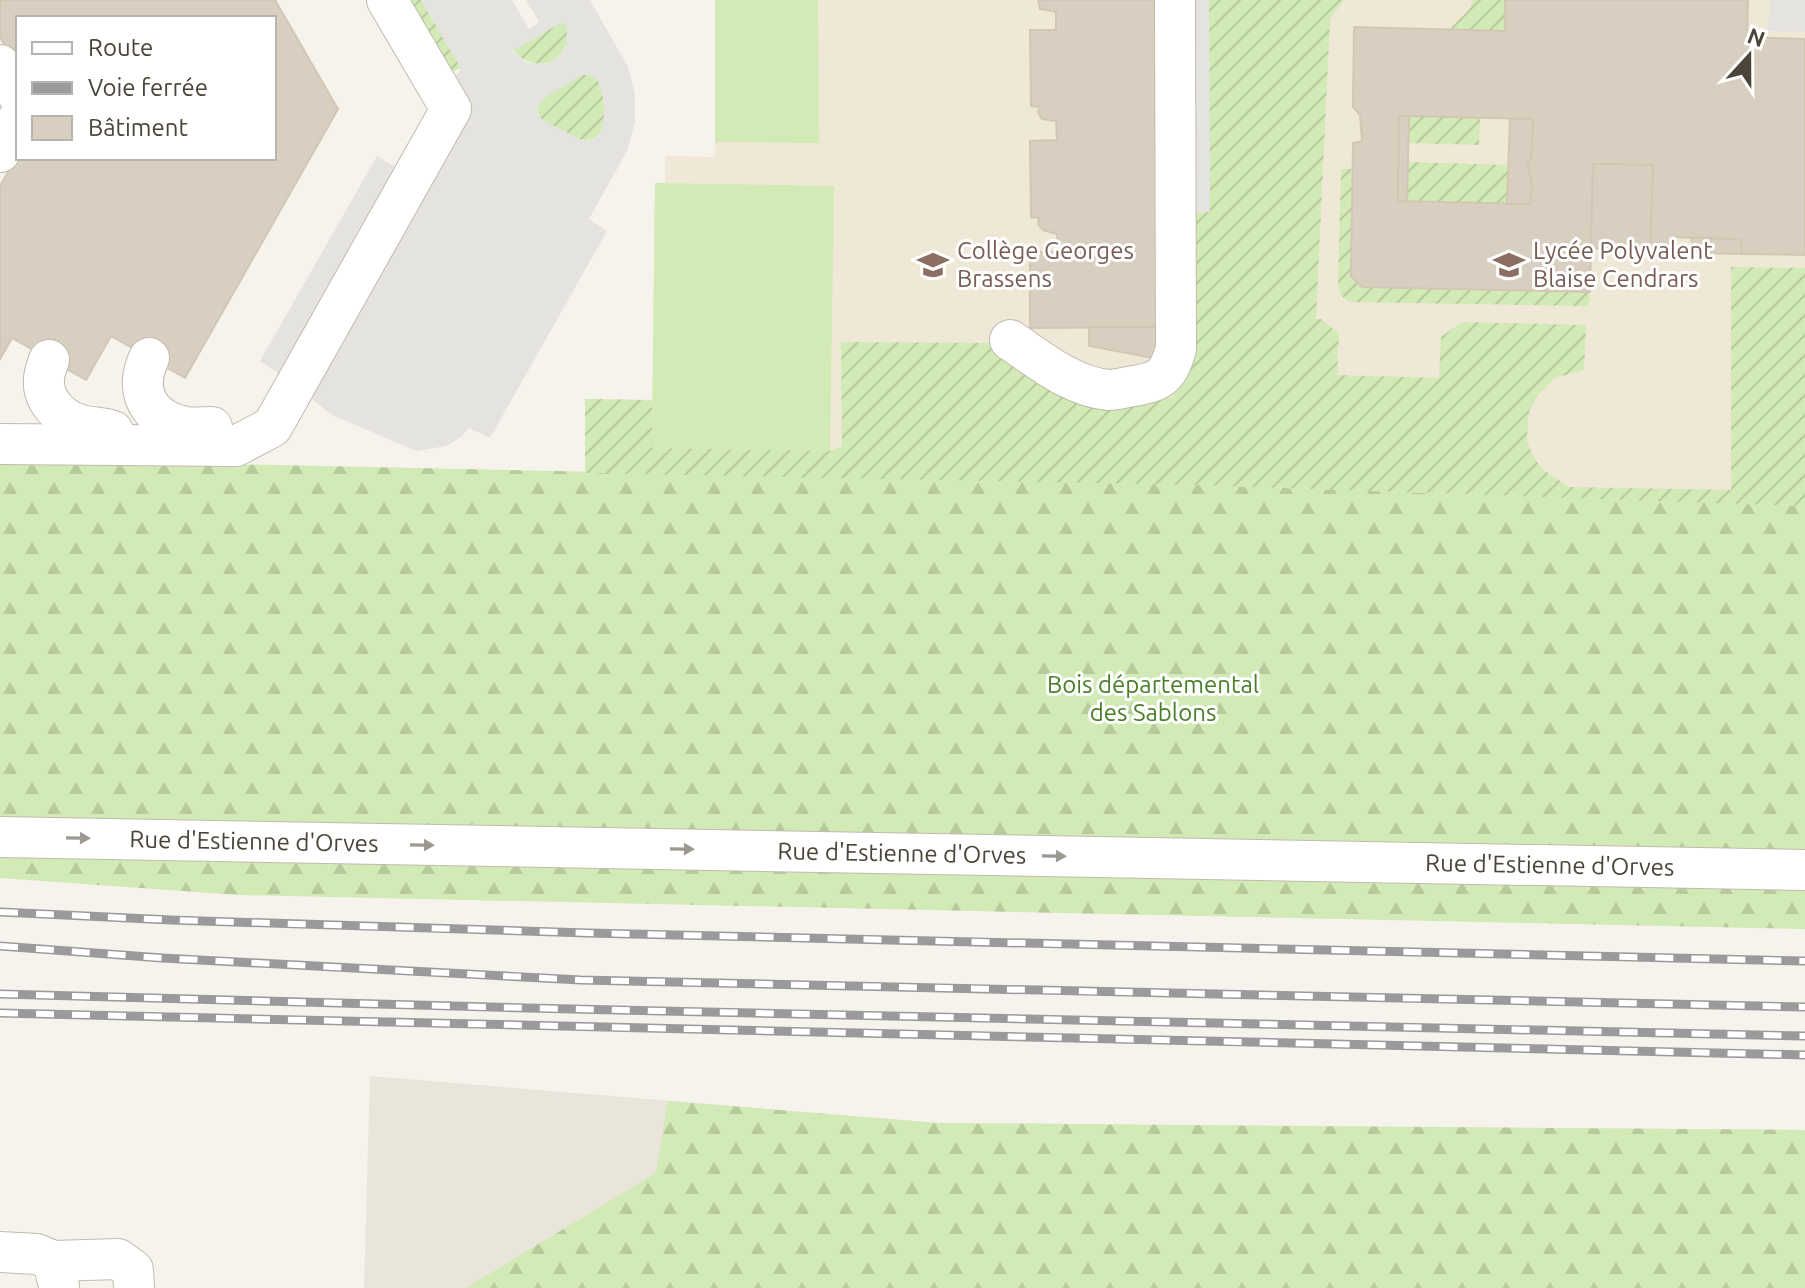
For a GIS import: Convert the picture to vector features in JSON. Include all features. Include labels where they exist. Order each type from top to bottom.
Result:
[{"type":"street","points":[[0,444],[236,446],[272,427],[451,109],[387,0]]},
{"type":"street","points":[[1010,340],[1068,378],[1110,390],[1159,380],[1170,369],[1176,349],[1175,0]]},
{"type":"street","points":[[0,65],[16,92]]},
{"type":"street","points":[[0,152],[16,123]]},
{"type":"street","points":[[149,358],[143,372],[143,390],[149,407],[165,421],[188,427],[272,427]]},
{"type":"street","points":[[49,360],[44,379],[46,395],[67,420],[108,429],[146,445]]},
{"type":"street","points":[[0,430],[25,432],[47,444]]},
{"type":"street","name":"Rue d'Estienne d'Orves","points":[[0,837],[1805,870]]},
{"type":"street","points":[[0,1252],[37,1254],[56,1275],[118,1259],[133,1270],[134,1288]]},
{"type":"shaded area","points":[[421,0],[512,0],[529,29],[539,22],[526,0],[590,0],[628,67],[635,95],[635,122],[627,151],[589,219],[607,231],[490,438],[469,428],[447,446],[416,451],[332,415],[260,361],[377,156],[397,168],[461,68]],"holes":[[[564,21],[567,28],[566,45],[554,60],[546,64],[528,63],[513,51]],[[583,75],[598,80],[604,101],[601,132],[590,141],[584,141],[542,120],[537,114],[537,107],[545,97]]]},
{"type":"shaded area","points":[[715,0],[1805,0],[1805,506],[585,473],[585,399],[652,400],[655,183],[665,180],[665,156],[715,157]]},
{"type":"shaded area","points":[[1166,0],[1209,0],[1210,212],[1167,214]]},
{"type":"shaded area","points":[[1770,0],[1805,0],[1805,32],[1768,31]]},
{"type":"shaded area","points":[[370,1076],[939,1123],[1805,1130],[1805,1288],[364,1288]]},
{"type":"green space","points":[[407,0],[421,0],[461,68],[450,73]]},
{"type":"green space","points":[[715,0],[818,0],[819,143],[715,142]]},
{"type":"green space","points":[[1209,0],[1344,0],[1330,19],[1316,319],[1321,319],[1339,334],[1337,375],[1439,378],[1441,337],[1462,322],[1586,325],[1584,370],[1555,378],[1539,394],[1529,411],[1527,437],[1536,461],[1569,487],[1731,490],[1731,267],[1805,268],[1805,506],[1198,485],[585,473],[585,399],[652,400],[652,448],[830,451],[842,446],[841,342],[998,343],[1124,402],[1172,397],[1180,386],[1186,367],[1185,213],[1210,212]]},
{"type":"green space","points":[[1473,0],[1505,0],[1505,31],[1449,30],[1469,10]]},
{"type":"green space","points":[[564,21],[566,44],[554,60],[534,63],[513,50]]},
{"type":"green space","points":[[583,75],[598,80],[604,107],[603,126],[599,134],[584,141],[552,126],[538,114],[538,107],[550,93]]},
{"type":"green space","points":[[1409,116],[1480,118],[1479,145],[1408,143]]},
{"type":"green space","points":[[1408,162],[1508,165],[1507,204],[1407,201]]},
{"type":"green space","points":[[1341,169],[1353,169],[1351,275],[1362,287],[1590,292],[1589,306],[1348,301],[1339,290],[1338,283]]},
{"type":"green space","points":[[655,183],[834,186],[830,451],[652,448]]},
{"type":"green space","name":"Bois départemental des Sablons","points":[[0,462],[1198,485],[1805,506],[1805,929],[238,895],[0,878]]},
{"type":"green space","points":[[668,1101],[939,1123],[1805,1130],[1805,1288],[466,1288],[656,1173]]},
{"type":"building","points":[[0,0],[275,0],[338,109],[185,378],[111,336],[86,380],[12,338],[0,359],[0,186],[16,158],[276,160],[276,16],[16,16],[16,65],[0,37]]},
{"type":"building","points":[[1038,0],[1156,0],[1158,327],[1030,328],[1030,252],[1058,251],[1057,234],[1043,230],[1038,224],[1039,218],[1031,217],[1030,141],[1057,140],[1056,121],[1042,119],[1038,112],[1040,107],[1031,106],[1030,30],[1056,30],[1056,12],[1040,9]]},
{"type":"building","points":[[1505,0],[1748,0],[1747,37],[1805,39],[1805,255],[1742,254],[1741,240],[1675,237],[1675,247],[1650,246],[1653,165],[1593,164],[1590,292],[1362,287],[1351,276],[1353,143],[1362,141],[1360,115],[1353,107],[1354,27],[1505,31]],"holes":[[[1399,116],[1533,119],[1531,161],[1527,162],[1532,183],[1530,204],[1398,201]]]},
{"type":"building","points":[[1399,116],[1409,116],[1407,201],[1398,201]]},
{"type":"building","points":[[1510,119],[1533,119],[1531,161],[1527,162],[1532,183],[1530,204],[1507,204]]},
{"type":"building","points":[[1593,164],[1653,165],[1650,250],[1591,248]]},
{"type":"building","points":[[1692,237],[1741,240],[1742,254],[1691,253]]},
{"type":"building","points":[[1089,327],[1158,327],[1157,355],[1153,358],[1089,346]]},
{"type":"railway","points":[[0,912],[588,933],[1805,961]]},
{"type":"railway","points":[[0,946],[162,958],[581,980],[1805,1007]]},
{"type":"railway","points":[[0,994],[1805,1036]]},
{"type":"railway","points":[[0,1013],[1805,1055]]},
{"type":"place","name":"Collège Georges Brassens","points":[[933,265]]},
{"type":"place","name":"Lycée Polyvalent Blaise Cendrars","points":[[1509,265]]}]
